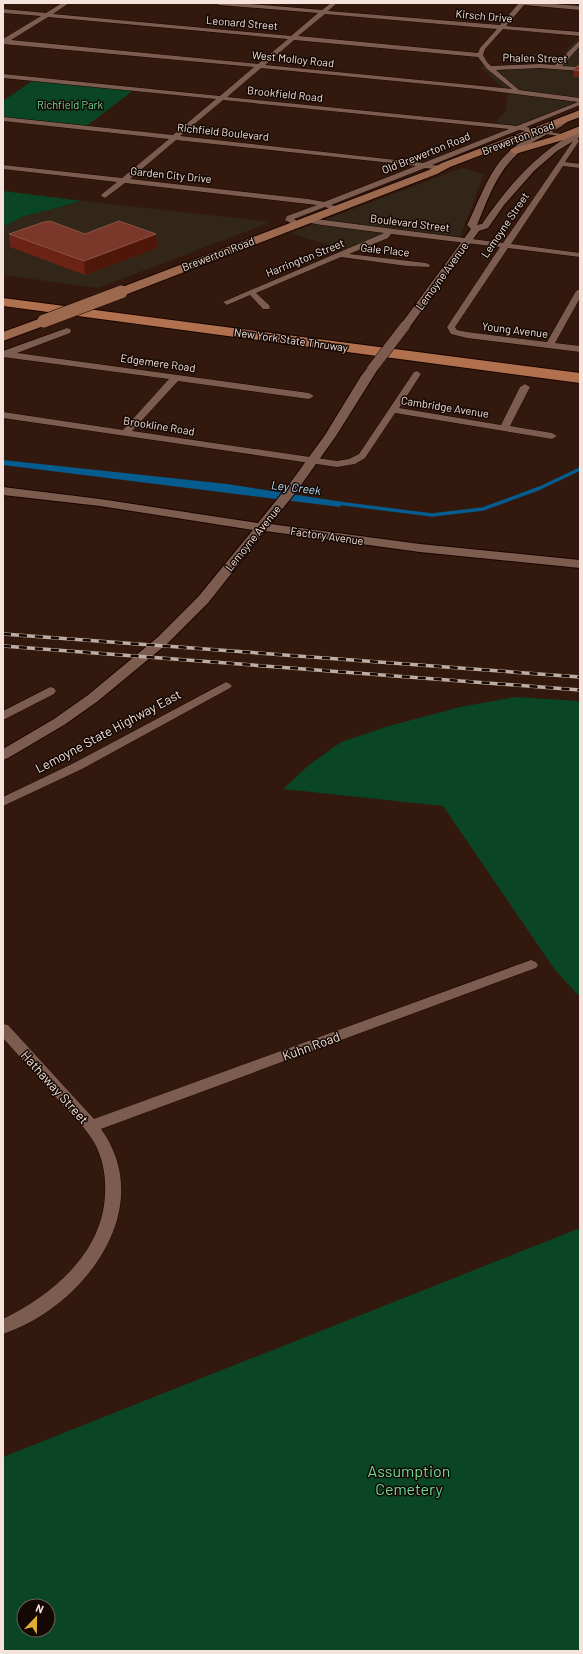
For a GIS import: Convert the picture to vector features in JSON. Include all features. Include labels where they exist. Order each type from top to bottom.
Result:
[{"type":"highway","name":"New York State Thruway","points":[[3,290],[580,365]]},
{"type":"highway","name":"New York State Thruway","points":[[3,302],[580,378]]},
{"type":"main road","name":"Brewerton Road","points":[[3,337],[303,222],[433,169],[541,131],[580,113]]},
{"type":"main road","name":"Brewerton Road","points":[[433,169],[516,151],[575,134]]},
{"type":"street","points":[[3,42],[66,3]]},
{"type":"street","name":"Kirsch Drive","points":[[219,3],[580,34]]},
{"type":"street","points":[[104,196],[334,3]]},
{"type":"street","points":[[516,92],[515,89],[480,58],[482,49],[523,3],[580,8]]},
{"type":"street","name":"Leonard Street","points":[[3,11],[480,55]]},
{"type":"street","name":"West Molloy Road","points":[[3,42],[260,66],[580,100]]},
{"type":"street","points":[[557,67],[580,42]]},
{"type":"street","name":"Phalen Street","points":[[490,68],[529,66],[580,69]]},
{"type":"street","name":"Brookfield Road","points":[[3,76],[575,134]]},
{"type":"street","name":"Old Brewerton Road","points":[[303,222],[289,220],[290,218],[323,204],[433,169],[519,128],[580,103]]},
{"type":"street","name":"Richfield Boulevard","points":[[3,119],[433,169]]},
{"type":"street","name":"Lemoyne Avenue","points":[[476,229],[472,225],[489,186],[504,163],[516,151],[541,131]]},
{"type":"street","name":"Lemoyne Avenue","points":[[3,755],[59,722],[92,698],[163,640],[203,600],[244,551],[261,527],[292,489],[330,436],[365,378],[469,241],[476,229],[485,226],[500,203],[531,169],[575,134]]},
{"type":"street","name":"Lemoyne Street","points":[[451,327],[576,141],[575,134]]},
{"type":"street","points":[[561,164],[580,166]]},
{"type":"street","name":"Garden City Drive","points":[[3,167],[308,201],[323,204],[336,209]]},
{"type":"street","name":"Boulevard Street","points":[[303,222],[390,231],[580,255]]},
{"type":"street","name":"Harrington Street","points":[[227,302],[386,236],[390,231]]},
{"type":"street","name":"Gale Place","points":[[341,255],[407,264],[426,265]]},
{"type":"street","points":[[549,346],[580,291]]},
{"type":"street","points":[[251,292],[266,307]]},
{"type":"street","name":"Young Avenue","points":[[451,327],[454,332],[463,334],[580,350]]},
{"type":"street","points":[[4,354],[67,331]]},
{"type":"street","name":"Edgemere Road","points":[[4,354],[310,396]]},
{"type":"street","points":[[392,410],[417,374]]},
{"type":"street","points":[[125,433],[176,378]]},
{"type":"street","points":[[504,428],[525,387]]},
{"type":"street","name":"Cambridge Avenue","points":[[312,461],[337,464],[358,459],[362,456],[392,410],[552,436]]},
{"type":"street","name":"Brookline Road","points":[[3,415],[312,461]]},
{"type":"street","name":"Factory Avenue","points":[[3,491],[111,503],[261,527],[437,551],[580,564]]},
{"type":"street","name":"Lemoyne State Highway East","points":[[3,802],[78,766],[226,686]]},
{"type":"street","points":[[3,716],[50,691]]},
{"type":"street","name":"Kuhn Road","points":[[92,1126],[531,965]]},
{"type":"street","name":"Hathaway Street","points":[[3,1029],[92,1126],[106,1152],[113,1178],[114,1206],[101,1245],[75,1280],[51,1301],[3,1327]]},
{"type":"shaded area","points":[[580,35],[580,100],[521,126],[495,123],[506,110],[508,92],[480,67],[526,64],[534,53],[562,56]]},
{"type":"shaded area","points":[[462,168],[484,174],[460,237],[388,228],[376,238],[344,250],[290,233]]},
{"type":"shaded area","points":[[82,201],[271,222],[98,288],[3,275],[3,227],[22,217]]},
{"type":"green space","name":"Richfield Park","points":[[35,79],[135,89],[84,128],[3,119],[3,101]]},
{"type":"green space","points":[[3,191],[82,201],[22,217],[3,227]]},
{"type":"green space","points":[[515,697],[580,701],[580,997],[555,970],[443,806],[283,789],[309,765],[341,742],[389,726],[460,707]]},
{"type":"green space","name":"Assumption Cemetery","points":[[580,1228],[580,1651],[3,1651],[3,1457]]},
{"type":"water","points":[[3,460],[227,484],[343,502],[340,507],[3,465]]},
{"type":"building","points":[[577,66],[580,66],[580,71],[574,70]]},
{"type":"building","points":[[50,221],[85,234],[119,221],[156,234],[84,261],[9,234]]},
{"type":"waterway","name":"Ley Creek","points":[[337,503],[432,515],[483,509],[540,488],[580,469]]},
{"type":"railway","points":[[3,634],[580,677]]},
{"type":"railway","points":[[3,646],[580,690]]}]
